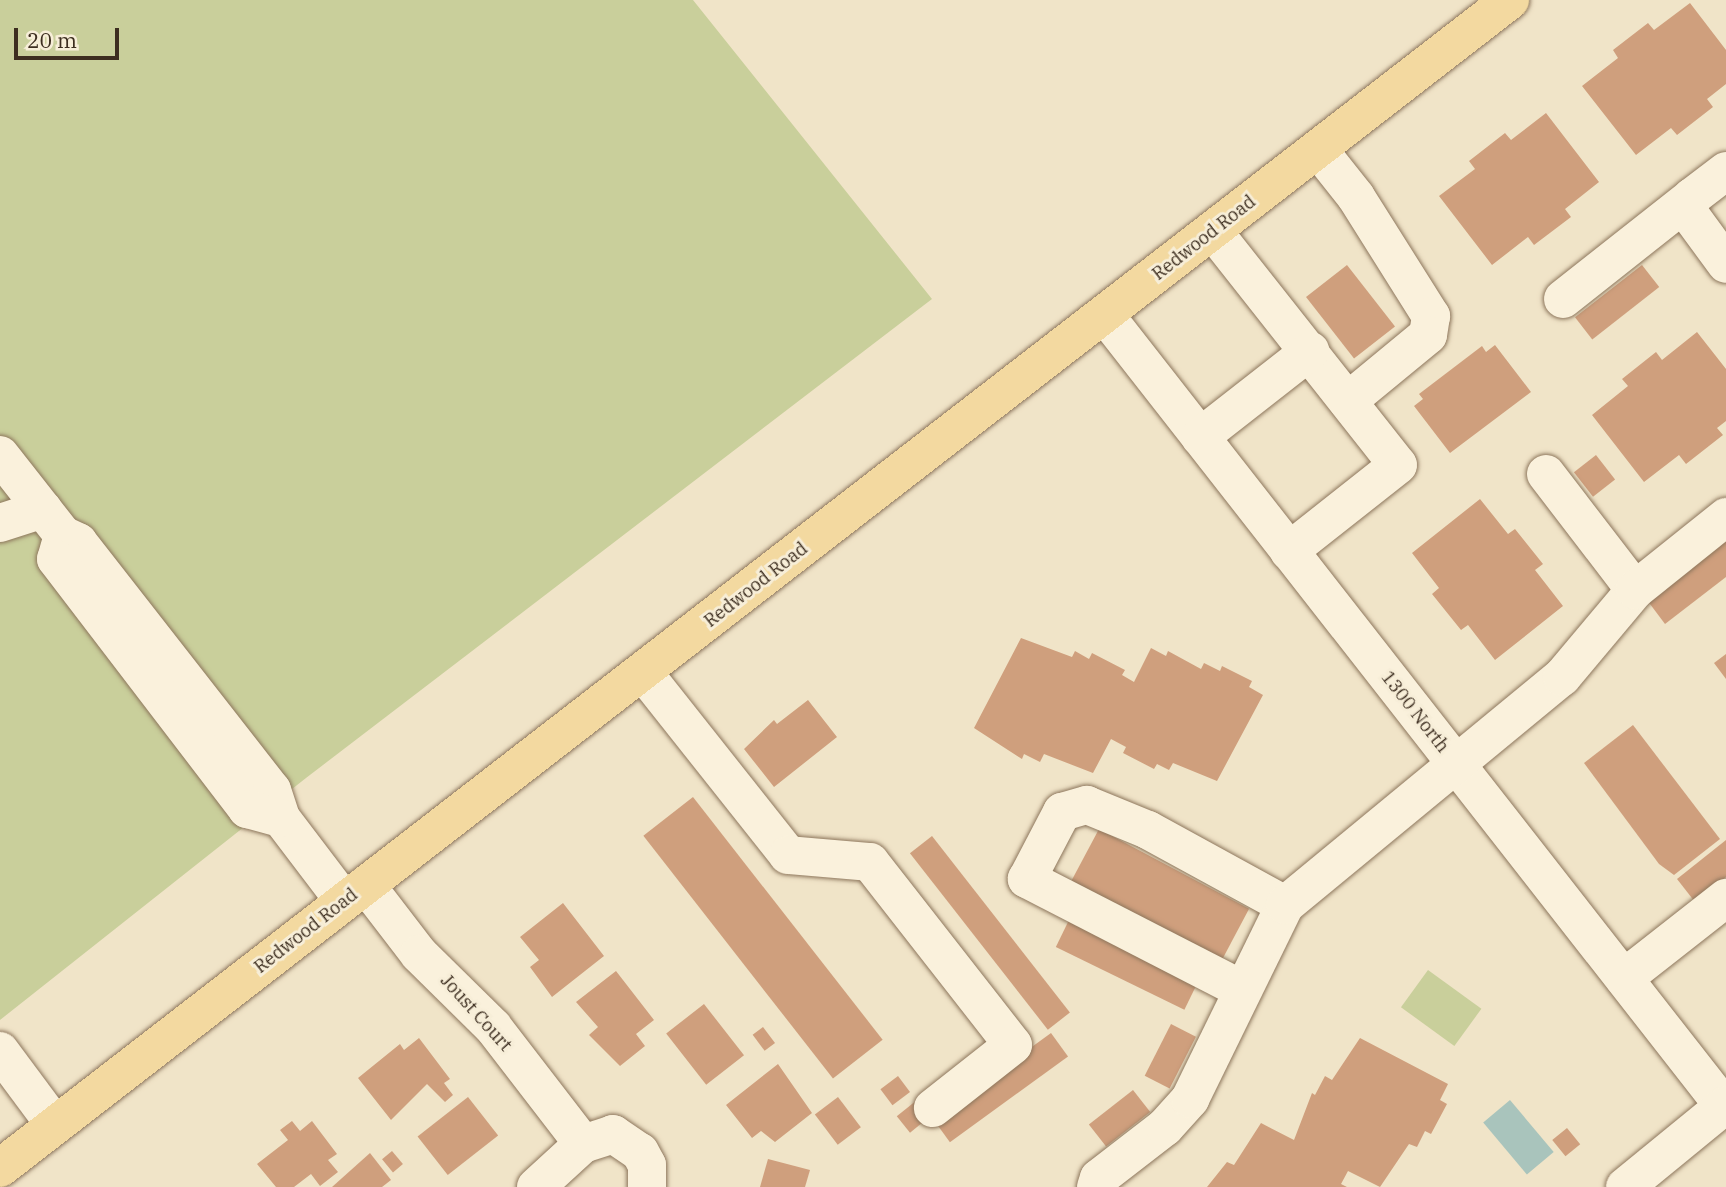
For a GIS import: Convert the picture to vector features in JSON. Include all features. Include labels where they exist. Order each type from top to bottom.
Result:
[{"type":"main road","name":"Redwood Road","points":[[0,1168],[1510,0]]},
{"type":"street","points":[[1318,149],[1356,197],[1431,316],[1428,335],[1348,401]]},
{"type":"street","points":[[1563,299],[1726,171]]},
{"type":"street","points":[[1692,197],[1689,212],[1726,264]]},
{"type":"street","points":[[1213,231],[1398,465],[1289,551]]},
{"type":"street","name":"1300 North","points":[[1105,315],[1725,1107]]},
{"type":"street","points":[[1200,437],[1310,351]]},
{"type":"street","name":"Joust Court","points":[[0,455],[53,522],[78,542],[272,790],[281,818],[493,1027],[583,1144]]},
{"type":"street","points":[[1546,474],[1635,590]]},
{"type":"street","points":[[1096,1187],[1099,1178],[1165,1128],[1190,1099],[1241,989],[1285,905],[1562,677],[1635,590],[1726,517]]},
{"type":"street","points":[[0,523],[53,522]]},
{"type":"street","points":[[643,672],[788,855],[870,862],[1013,1045],[933,1108]]},
{"type":"street","points":[[1241,989],[1027,879],[1056,823],[1062,812],[1087,805],[1148,830],[1285,905]]},
{"type":"street","points":[[1624,978],[1726,898]]},
{"type":"street","points":[[0,1051],[55,1125]]},
{"type":"street","points":[[1625,1187],[1725,1107]]},
{"type":"street","points":[[536,1187],[583,1144],[597,1135],[627,1140],[648,1165],[647,1187]]},
{"type":"green space","points":[[0,0],[693,0],[932,299],[306,778],[0,1020]]},
{"type":"green space","points":[[1428,970],[1481,1009],[1454,1046],[1401,1007]]},
{"type":"water","points":[[1510,1100],[1554,1152],[1527,1175],[1483,1122]]},
{"type":"building","points":[[1690,3],[1726,50],[1726,84],[1707,99],[1713,107],[1677,135],[1671,128],[1636,155],[1582,86],[1618,58],[1613,50],[1648,23],[1654,30]]},
{"type":"building","points":[[1546,113],[1599,182],[1565,209],[1571,217],[1534,245],[1528,237],[1492,265],[1439,196],[1475,169],[1469,161],[1505,133],[1511,140]]},
{"type":"building","points":[[1347,265],[1395,326],[1354,358],[1306,297]]},
{"type":"building","points":[[1642,265],[1659,287],[1592,339],[1575,317]]},
{"type":"building","points":[[1697,332],[1726,369],[1726,421],[1717,428],[1723,435],[1686,464],[1679,455],[1644,482],[1592,415],[1628,386],[1622,379],[1656,352],[1662,360]]},
{"type":"building","points":[[1495,345],[1531,392],[1450,453],[1414,406],[1423,399],[1419,394],[1482,346],[1486,352]]},
{"type":"building","points":[[1596,455],[1615,479],[1593,497],[1574,472]]},
{"type":"building","points":[[1480,499],[1508,534],[1515,529],[1543,564],[1535,570],[1563,606],[1495,660],[1468,625],[1461,630],[1432,594],[1439,588],[1412,553]]},
{"type":"building","points":[[1726,534],[1726,577],[1665,624],[1644,596]]},
{"type":"building","points":[[1021,638],[1072,657],[1075,651],[1089,659],[1092,653],[1125,670],[1122,675],[1134,682],[1151,648],[1166,656],[1168,651],[1201,669],[1204,663],[1220,671],[1222,666],[1252,681],[1249,687],[1263,695],[1217,781],[1173,763],[1169,770],[1157,764],[1154,769],[1123,753],[1126,747],[1111,739],[1093,773],[1044,754],[1040,762],[1024,754],[1022,759],[974,728]]},
{"type":"building","points":[[1726,654],[1726,679],[1714,663]]},
{"type":"building","points":[[808,700],[837,737],[774,787],[744,749],[774,720],[777,724]]},
{"type":"building","points":[[1633,725],[1720,839],[1674,875],[1659,864],[1584,763]]},
{"type":"building","points":[[693,797],[883,1040],[833,1078],[643,836]]},
{"type":"building","points":[[1099,829],[1249,909],[1221,961],[1071,881]]},
{"type":"building","points":[[932,836],[1070,1013],[1048,1030],[910,853]]},
{"type":"building","points":[[1726,840],[1726,877],[1695,902],[1677,879]]},
{"type":"building","points":[[563,903],[604,956],[552,997],[530,967],[539,960],[520,937]]},
{"type":"building","points":[[1069,920],[1198,983],[1184,1010],[1056,947]]},
{"type":"building","points":[[616,971],[654,1020],[636,1034],[645,1046],[620,1066],[589,1035],[598,1027],[576,1002]]},
{"type":"building","points":[[704,1004],[744,1055],[706,1085],[666,1034]]},
{"type":"building","points":[[1171,1024],[1196,1037],[1170,1088],[1145,1076]]},
{"type":"building","points":[[763,1027],[775,1043],[765,1051],[753,1035]]},
{"type":"building","points":[[1051,1033],[1068,1056],[950,1142],[933,1119]]},
{"type":"building","points":[[419,1038],[450,1079],[444,1083],[453,1095],[445,1102],[427,1084],[391,1120],[358,1078],[400,1044],[404,1050]]},
{"type":"building","points":[[1360,1038],[1448,1084],[1440,1100],[1447,1104],[1431,1134],[1425,1131],[1417,1147],[1409,1144],[1380,1187],[1348,1171],[1341,1184],[1347,1187],[1207,1187],[1227,1162],[1234,1165],[1261,1123],[1294,1140],[1312,1093],[1315,1095],[1325,1076],[1332,1080]]},
{"type":"building","points":[[778,1064],[812,1113],[775,1142],[761,1131],[752,1138],[726,1105]]},
{"type":"building","points":[[898,1076],[910,1092],[892,1105],[880,1089]]},
{"type":"building","points":[[1133,1090],[1150,1112],[1106,1147],[1089,1124]]},
{"type":"building","points":[[468,1097],[498,1136],[448,1175],[418,1136]]},
{"type":"building","points":[[838,1097],[861,1127],[838,1145],[815,1114]]},
{"type":"building","points":[[917,1100],[930,1116],[910,1133],[897,1116]]},
{"type":"building","points":[[292,1121],[300,1131],[312,1121],[337,1154],[328,1160],[338,1172],[320,1186],[311,1174],[294,1187],[276,1187],[257,1164],[288,1140],[280,1130]]},
{"type":"building","points":[[1567,1128],[1580,1144],[1565,1156],[1552,1140]]},
{"type":"building","points":[[392,1151],[403,1164],[393,1172],[382,1159]]},
{"type":"building","points":[[370,1153],[391,1180],[382,1187],[332,1187]]},
{"type":"building","points":[[768,1159],[810,1170],[805,1187],[760,1187]]}]
